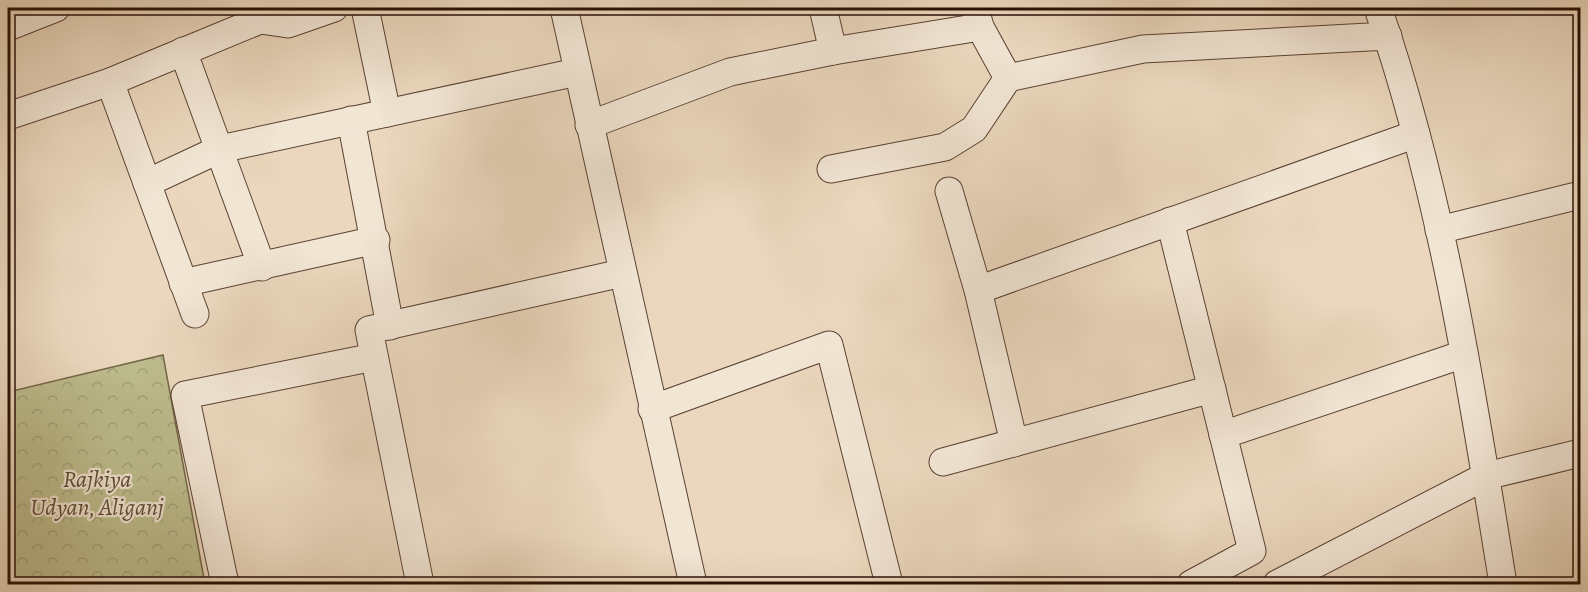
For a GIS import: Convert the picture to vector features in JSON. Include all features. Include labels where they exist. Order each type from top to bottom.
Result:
[{"type":"street","points":[[8,27],[56,8]]},
{"type":"street","points":[[8,116],[110,82],[260,20],[288,24],[334,8]]},
{"type":"street","points":[[365,8],[387,113]]},
{"type":"street","points":[[564,8],[693,585]]},
{"type":"street","points":[[823,8],[833,51]]},
{"type":"street","points":[[1379,8],[1402,79],[1438,230],[1464,354],[1503,585]]},
{"type":"street","points":[[589,125],[730,72],[978,17],[1008,78]]},
{"type":"street","points":[[831,170],[945,147],[974,129],[1008,78],[1143,49],[1388,36]]},
{"type":"street","points":[[183,51],[262,267]]},
{"type":"street","points":[[147,183],[220,149],[578,72]]},
{"type":"street","points":[[110,82],[195,314]]},
{"type":"street","points":[[351,120],[376,240],[390,326]]},
{"type":"street","points":[[978,290],[1416,134]]},
{"type":"street","points":[[949,191],[978,290],[1014,443]]},
{"type":"street","points":[[1438,230],[1581,195]]},
{"type":"street","points":[[1170,221],[1252,551],[1191,585]]},
{"type":"street","points":[[183,283],[376,240]]},
{"type":"street","points":[[420,585],[369,330],[622,273]]},
{"type":"street","points":[[652,409],[829,345],[889,585]]},
{"type":"street","points":[[1223,435],[1464,354]]},
{"type":"street","points":[[225,585],[185,395],[374,357]]},
{"type":"street","points":[[943,462],[1212,389]]},
{"type":"street","points":[[1277,585],[1486,476],[1581,453]]},
{"type":"green space","name":"Rajkiya Udyan, Aliganj","points":[[163,355],[205,584],[8,584],[8,392]]}]
